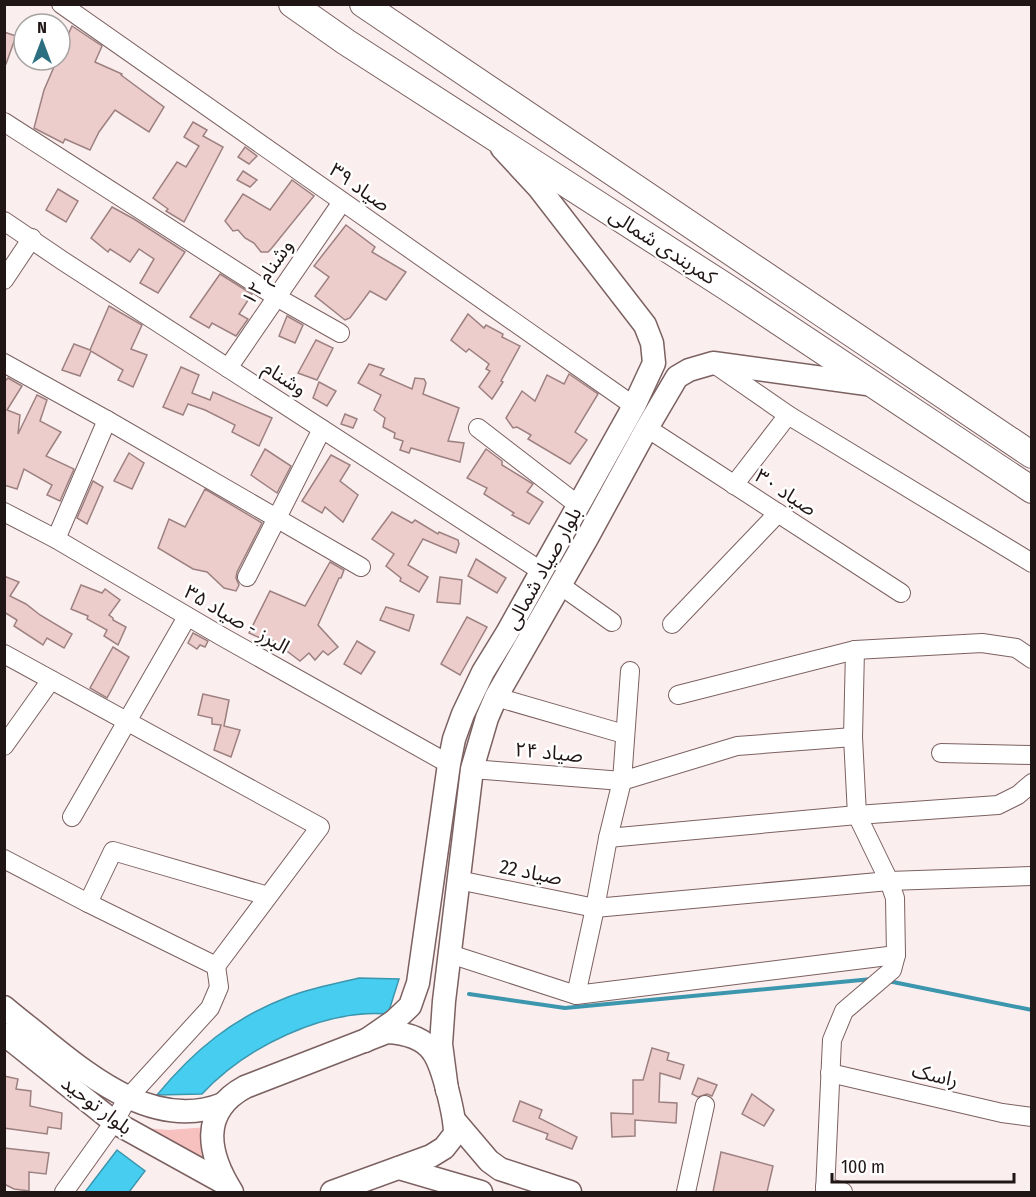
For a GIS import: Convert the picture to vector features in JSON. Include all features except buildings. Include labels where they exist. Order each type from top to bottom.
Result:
[{"type":"highway","name":"کمربندی شمالی","points":[[292,4],[346,42],[728,288],[1032,490]]},
{"type":"highway","points":[[363,4],[1032,454]]},
{"type":"main road","points":[[489,134],[539,188],[645,325],[652,343],[654,363],[669,364],[675,370],[677,378],[689,370],[713,363],[874,385]]},
{"type":"main road","name":"بلوار صیاد شمالی","points":[[365,1041],[394,1021],[410,1006],[418,983],[449,764],[463,714],[483,672],[634,406],[654,363]]},
{"type":"main road","name":"بلوار صیاد شمالی","points":[[447,1090],[441,1044],[450,954],[472,769],[487,718],[496,697],[677,378]]},
{"type":"main road","name":"بلوار توحید","points":[[4,1007],[78,1068],[127,1099],[178,1112],[210,1109],[223,1104]]},
{"type":"main road","points":[[229,1188],[215,1159],[212,1141],[213,1123],[223,1104],[234,1093],[387,1032],[414,1036],[433,1052],[447,1090],[455,1121],[455,1134],[444,1148],[431,1156],[332,1192]]},
{"type":"main road","name":"بلوار توحید","points":[[4,1034],[114,1122],[229,1188]]},
{"type":"main road","points":[[455,1121],[489,1161],[500,1168],[570,1192]]},
{"type":"main road","points":[[399,1168],[481,1192]]},
{"type":"street","name":"صیاد ۳۹","points":[[60,4],[634,406]]},
{"type":"street","points":[[4,122],[278,297],[340,333]]},
{"type":"street","name":"وشنام ۱۲","points":[[228,368],[342,202]]},
{"type":"street","name":"وشنام","points":[[4,221],[541,571]]},
{"type":"street","points":[[4,280],[32,238]]},
{"type":"street","points":[[4,363],[361,567]]},
{"type":"street","points":[[713,363],[788,415],[1032,563]]},
{"type":"street","points":[[734,485],[788,415]]},
{"type":"street","points":[[56,540],[107,420]]},
{"type":"street","points":[[478,428],[578,505]]},
{"type":"street","name":"صیاد ۳۰","points":[[647,428],[901,593]]},
{"type":"street","points":[[247,577],[322,429]]},
{"type":"street","name":"البرز - صیاد ۳۵","points":[[4,512],[449,764]]},
{"type":"street","points":[[672,624],[778,513]]},
{"type":"street","points":[[560,585],[612,622]]},
{"type":"street","points":[[72,817],[187,617]]},
{"type":"street","points":[[678,695],[855,650],[982,643],[1016,648],[1032,659]]},
{"type":"street","points":[[831,1191],[832,1040],[844,1011],[894,963],[895,898],[889,880],[857,815],[853,737],[855,650]]},
{"type":"street","points":[[4,654],[320,827],[216,966],[219,987],[210,1008],[127,1099],[114,1122],[64,1192]]},
{"type":"street","points":[[576,995],[622,781],[630,671]]},
{"type":"street","points":[[4,746],[51,680]]},
{"type":"street","points":[[496,697],[624,734]]},
{"type":"street","points":[[622,781],[737,746],[853,737]]},
{"type":"street","points":[[941,753],[1032,755]]},
{"type":"street","name":"صیاد ۲۴","points":[[472,769],[622,781]]},
{"type":"street","points":[[608,838],[857,815],[998,805],[1018,795],[1032,783]]},
{"type":"street","points":[[88,903],[113,851],[268,896]]},
{"type":"street","points":[[4,859],[216,966]]},
{"type":"street","name":"صیاد 22","points":[[458,880],[595,908],[889,880],[1032,876]]},
{"type":"street","points":[[450,954],[576,995],[894,963]]},
{"type":"street","name":"راسک","points":[[830,1073],[1002,1113],[1032,1117]]},
{"type":"street","points":[[686,1192],[705,1105]]},
{"type":"shaded area","points":[[208,1127],[206,1164],[146,1128],[168,1130]]},
{"type":"water","points":[[359,978],[399,979],[388,1014],[363,1014],[312,1025],[287,1034],[240,1061],[202,1094],[157,1095],[200,1050],[232,1025],[268,1005],[296,994]]},
{"type":"water","points":[[117,1150],[145,1171],[129,1192],[85,1192]]},
{"type":"waterway","points":[[469,994],[565,1008],[872,979]]},
{"type":"waterway","points":[[888,981],[1032,1010]]}]
